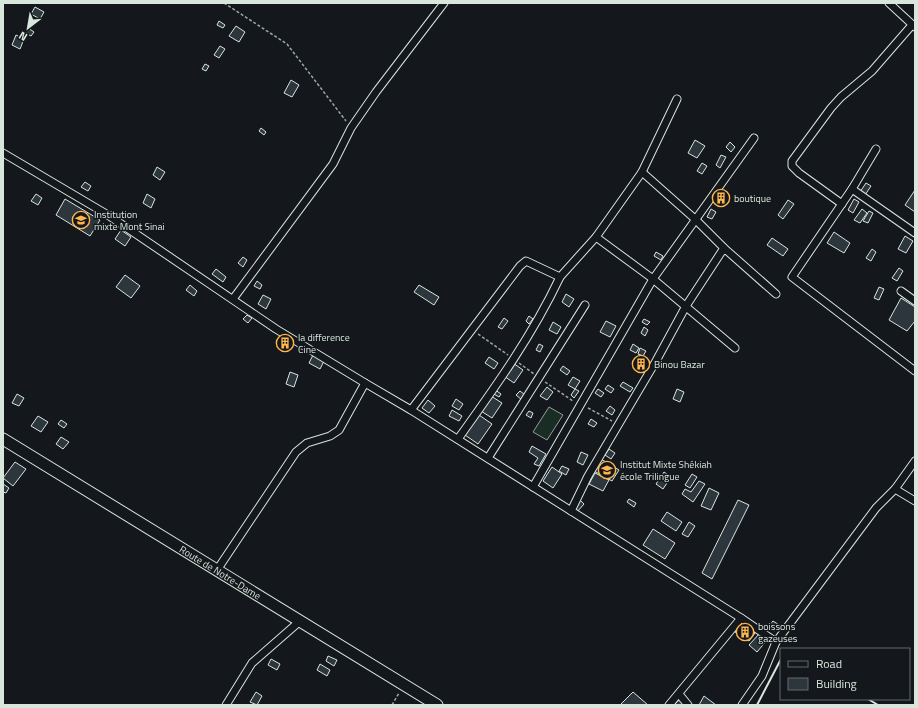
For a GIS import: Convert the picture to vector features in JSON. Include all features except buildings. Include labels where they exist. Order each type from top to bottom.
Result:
[{"type":"street","points":[[233,299],[333,164],[343,147],[351,128],[376,92],[444,3]]},
{"type":"street","points":[[842,204],[799,173],[792,166],[792,161],[830,108],[844,94],[872,71],[913,26],[889,3]]},
{"type":"street","points":[[458,439],[514,360],[545,309],[560,277],[596,237],[642,172],[677,99]]},
{"type":"street","points":[[533,487],[653,279],[754,138]]},
{"type":"street","points":[[876,149],[852,189],[792,277],[915,372]]},
{"type":"street","points":[[3,153],[108,215],[276,329],[412,410],[741,618],[776,642]]},
{"type":"street","points":[[642,172],[776,294]]},
{"type":"street","points":[[852,189],[915,233]]},
{"type":"street","points":[[596,237],[653,279],[736,348]]},
{"type":"street","points":[[571,511],[588,476],[656,361],[686,306],[724,248]]},
{"type":"street","points":[[412,410],[520,266],[526,261],[560,277]]},
{"type":"street","points":[[901,291],[915,300]]},
{"type":"street","points":[[488,458],[585,305]]},
{"type":"street","points":[[217,570],[296,452],[307,443],[335,434],[339,430],[365,383]]},
{"type":"street","name":"Route de Notre-Dame","points":[[3,440],[437,705]]},
{"type":"street","points":[[742,705],[762,676],[776,642],[876,508],[895,489],[915,461]]},
{"type":"street","points":[[895,489],[915,501]]},
{"type":"street","points":[[669,705],[741,618]]},
{"type":"street","points":[[226,705],[252,663],[300,620]]},
{"type":"street","points":[[679,694],[688,705]]},
{"type":"path","points":[[224,3],[287,44],[351,128]]},
{"type":"path","points":[[392,705],[404,685]]},
{"type":"green space","points":[[549,407],[563,415],[547,440],[533,432]]},
{"type":"wall","points":[[757,705],[780,661]]},
{"type":"wall","points":[[870,700],[878,705]]},
{"type":"place","name":"boutique","points":[[721,198]]},
{"type":"place","name":"Institution mixte Mont Sinai","points":[[81,220]]},
{"type":"place","name":"la difference Cine","points":[[285,343]]},
{"type":"place","name":"Binou Bazar","points":[[641,364]]},
{"type":"place","name":"Institut Mixte Shékiah école Trilingue","points":[[607,470]]},
{"type":"place","name":"boissons gazeuses","points":[[745,632]]}]
